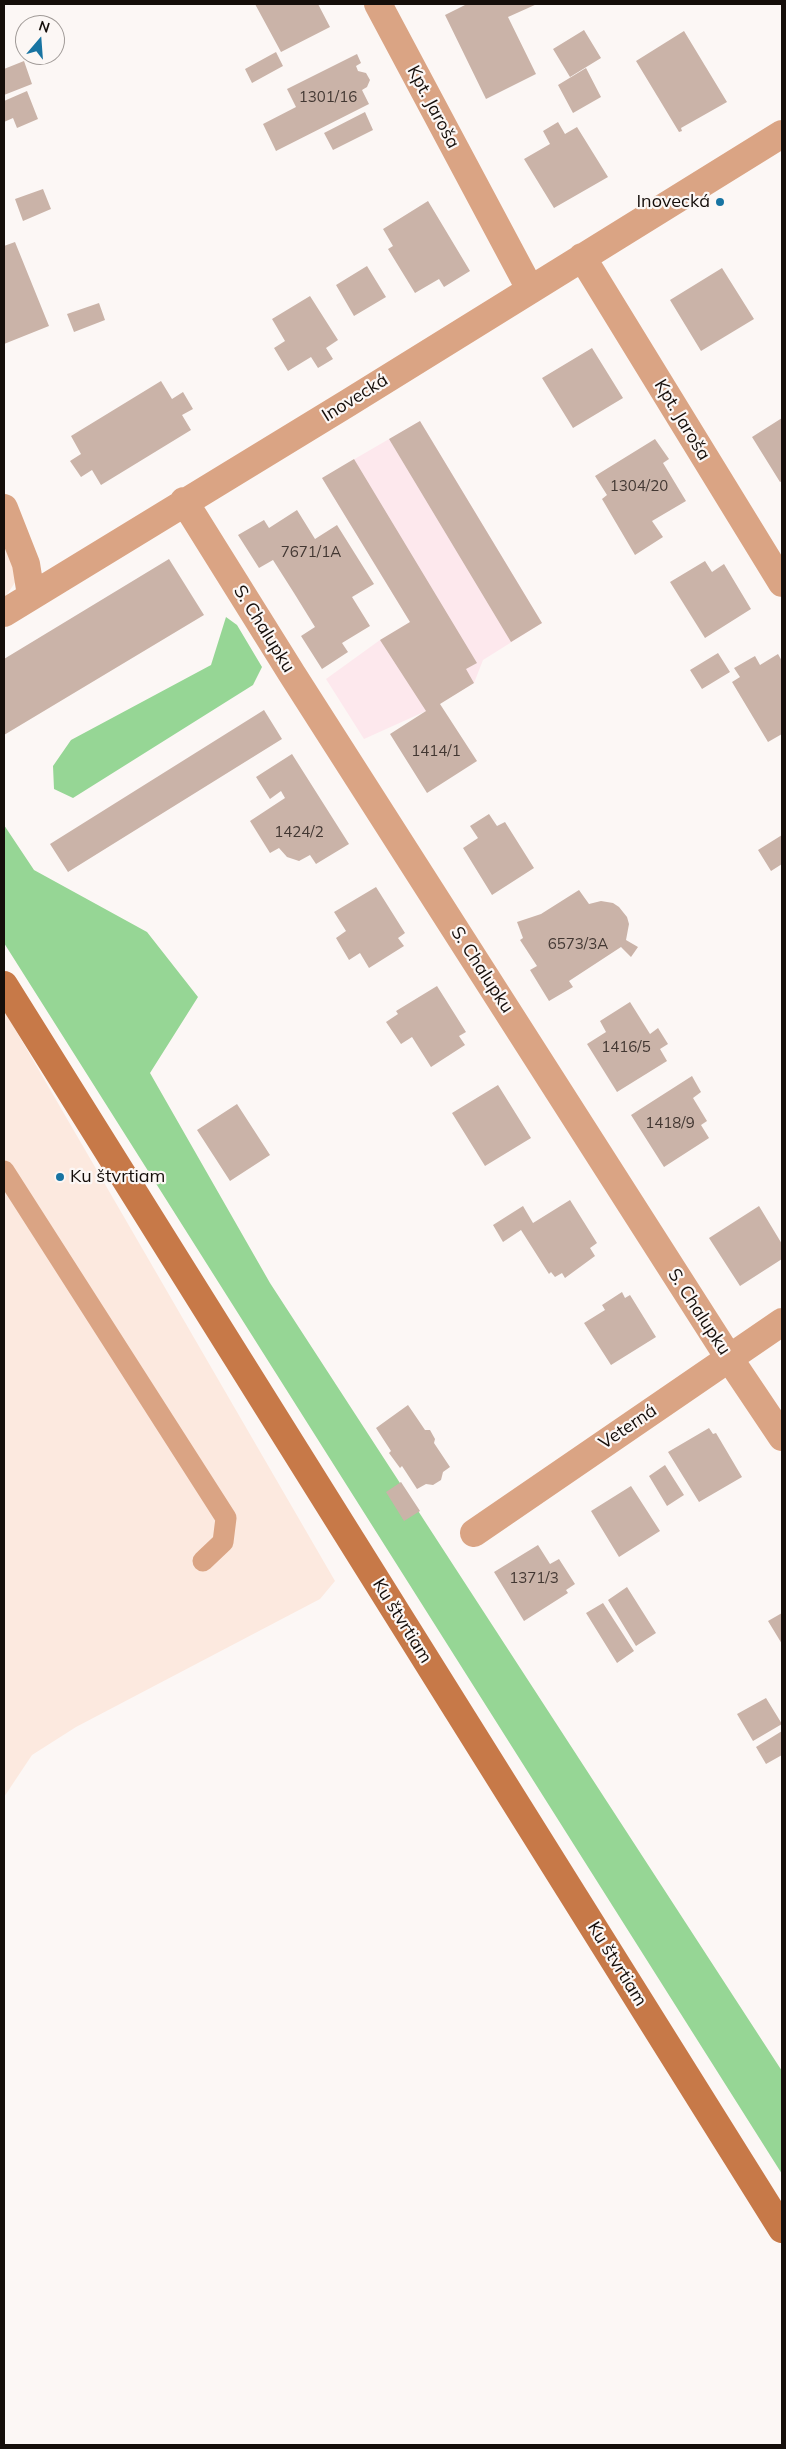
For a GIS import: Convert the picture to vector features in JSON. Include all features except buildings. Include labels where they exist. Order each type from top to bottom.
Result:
[{"type":"street","name":"Kpt. Jaroša","points":[[378,4],[530,289]]},
{"type":"street","name":"Inovecká","points":[[4,612],[348,403],[782,134]]},
{"type":"street","name":"Kpt. Jaroša","points":[[582,257],[782,584]]},
{"type":"street","name":"S. Chalupku","points":[[184,501],[292,674],[729,1358],[782,1437]]},
{"type":"street","points":[[4,508],[26,564],[31,595]]},
{"type":"street","name":"Ku štvrtiam","points":[[4,984],[12,1008],[782,2228]]},
{"type":"street","name":"Veterná","points":[[474,1533],[782,1322]]},
{"type":"lane","points":[[4,1171],[226,1518],[223,1542],[203,1561]]},
{"type":"shaded area","points":[[420,421],[542,623],[483,660],[474,683],[426,711],[364,739],[326,679],[380,640],[410,622],[322,478]]},
{"type":"shaded area","points":[[4,490],[30,560],[4,599]]},
{"type":"shaded area","points":[[4,1010],[335,1581],[320,1599],[76,1727],[32,1755],[4,1797]]},
{"type":"green space","points":[[226,617],[237,625],[262,667],[253,685],[73,798],[54,789],[53,766],[71,740],[211,665]]},
{"type":"green space","points":[[4,825],[34,870],[147,932],[198,997],[150,1073],[270,1283],[782,2071],[782,2174],[4,943]]},
{"type":"place","name":"Inovecká","points":[[720,202]]},
{"type":"place","name":"Ku štvrtiam","points":[[60,1177]]}]
